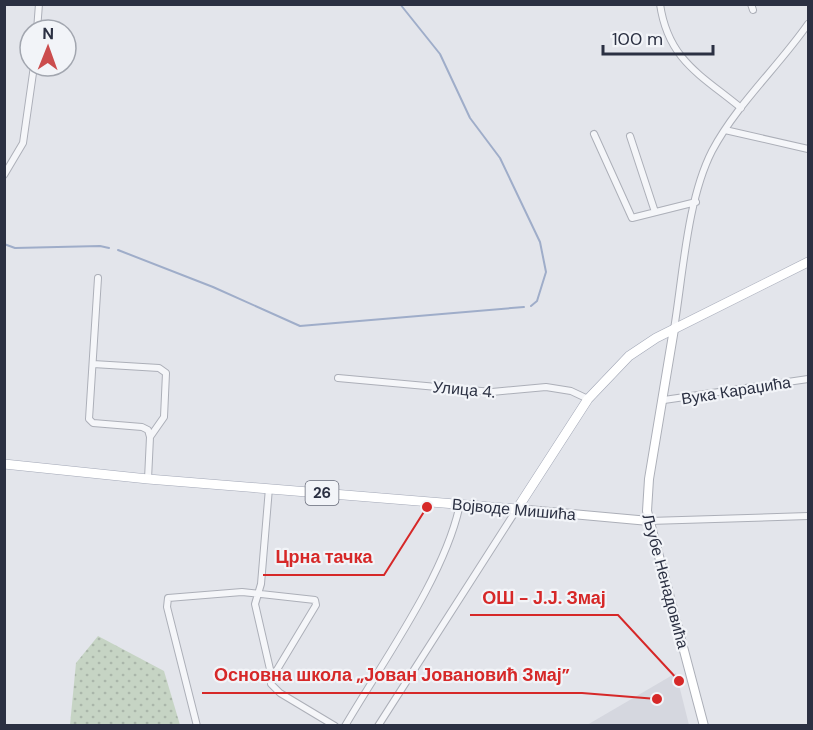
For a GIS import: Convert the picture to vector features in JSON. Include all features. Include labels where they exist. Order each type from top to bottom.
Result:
[{"type":"main road","points":[[517,509],[588,399],[629,356],[674,329],[808,262]]},
{"type":"main road","name":"Војводе Мишића","points":[[4,464],[148,479],[517,509]]},
{"type":"street","points":[[660,4],[666,35],[675,50],[741,108]]},
{"type":"street","points":[[674,329],[696,202],[707,162],[725,129],[806,32],[808,24]]},
{"type":"street","points":[[4,175],[23,143],[32,78]]},
{"type":"street","points":[[725,129],[808,148],[808,140]]},
{"type":"street","points":[[594,134],[631,216],[638,217],[696,202]]},
{"type":"street","points":[[630,136],[655,212]]},
{"type":"street","points":[[98,278],[89,419],[93,423],[142,427],[147,430],[150,436],[148,479]]},
{"type":"street","name":"Љубе Ненадовића","points":[[674,329],[664,400],[649,478],[647,511],[704,726]]},
{"type":"street","points":[[93,364],[159,368],[166,373],[164,417],[150,436]]},
{"type":"street","name":"Улица 4.","points":[[338,378],[492,392],[546,387],[570,391],[588,399]]},
{"type":"street","name":"Вука Караџића","points":[[664,400],[808,379]]},
{"type":"street","points":[[269,489],[261,584],[255,610],[273,689],[335,726]]},
{"type":"street","points":[[345,726],[438,567],[452,536],[460,504]]},
{"type":"street","points":[[378,726],[517,509]]},
{"type":"street","name":"Војводе Мишића","points":[[517,509],[649,521],[808,516]]},
{"type":"street","points":[[197,726],[166,602],[174,597],[242,592],[313,599],[317,603],[272,678]]},
{"type":"shaded area","points":[[676,673],[689,725],[587,725]]},
{"type":"green space","points":[[98,636],[164,671],[180,725],[70,725],[76,663]]},
{"type":"waterway","points":[[400,4],[440,54],[470,118],[500,158],[540,242],[546,272],[537,301],[531,306]]},
{"type":"waterway","points":[[4,244],[15,248],[100,246],[109,248]]},
{"type":"waterway","points":[[118,250],[213,287],[300,326],[524,307]]},
{"type":"place","name":"Црна тачка","points":[[427,507]]},
{"type":"place","name":"ОШ - Ј.Ј. Змај","points":[[679,681]]},
{"type":"place","name":"Основна школа „Јован Јовановић Змај”","points":[[657,699]]}]
